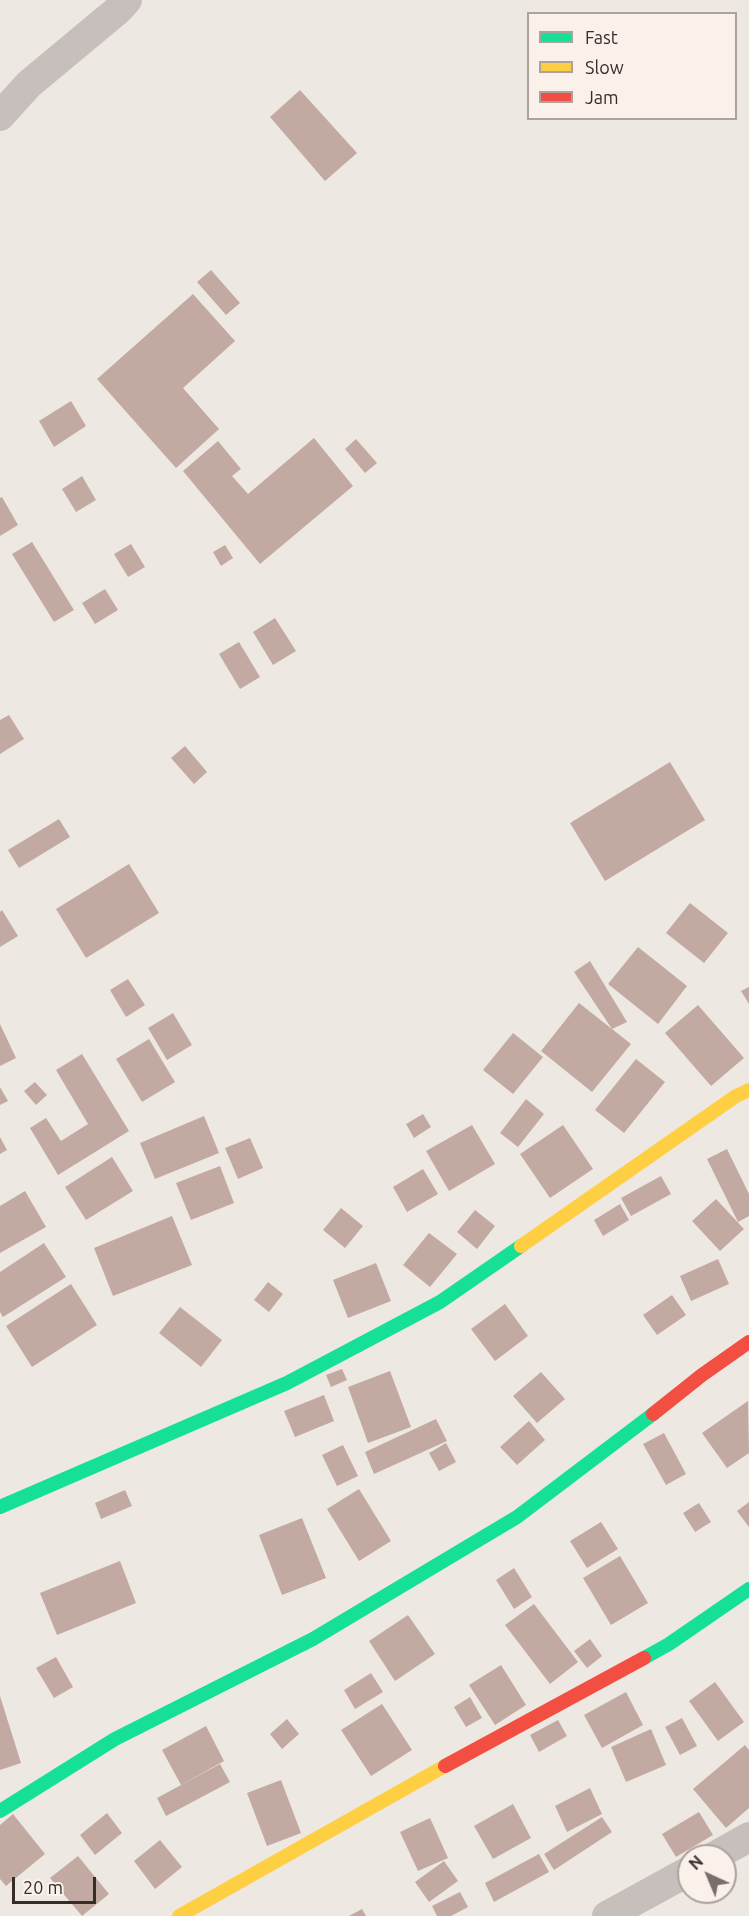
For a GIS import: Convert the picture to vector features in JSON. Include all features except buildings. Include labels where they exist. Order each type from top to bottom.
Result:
[{"type":"street","points":[[0,116],[29,84],[127,0]]},
{"type":"street","points":[[0,1507],[287,1383],[440,1302],[736,1096],[749,1090]]},
{"type":"street","points":[[0,1811],[115,1738],[313,1639],[517,1517],[749,1342]]},
{"type":"street","points":[[179,1916],[415,1782],[669,1644],[749,1589]]},
{"type":"street","points":[[608,1916],[677,1877]]},
{"type":"traffic: fast","points":[[0,1507],[287,1383],[440,1302],[521,1246]]},
{"type":"traffic: fast","points":[[0,1811],[115,1739],[313,1639],[517,1517],[653,1414]]},
{"type":"traffic: fast","points":[[644,1658],[669,1644],[749,1589]]},
{"type":"traffic: slow","points":[[521,1246],[736,1096],[749,1090]]},
{"type":"traffic: slow","points":[[179,1916],[445,1766]]},
{"type":"traffic: jam","points":[[653,1414],[749,1342]]},
{"type":"traffic: jam","points":[[445,1766],[644,1658]]}]
